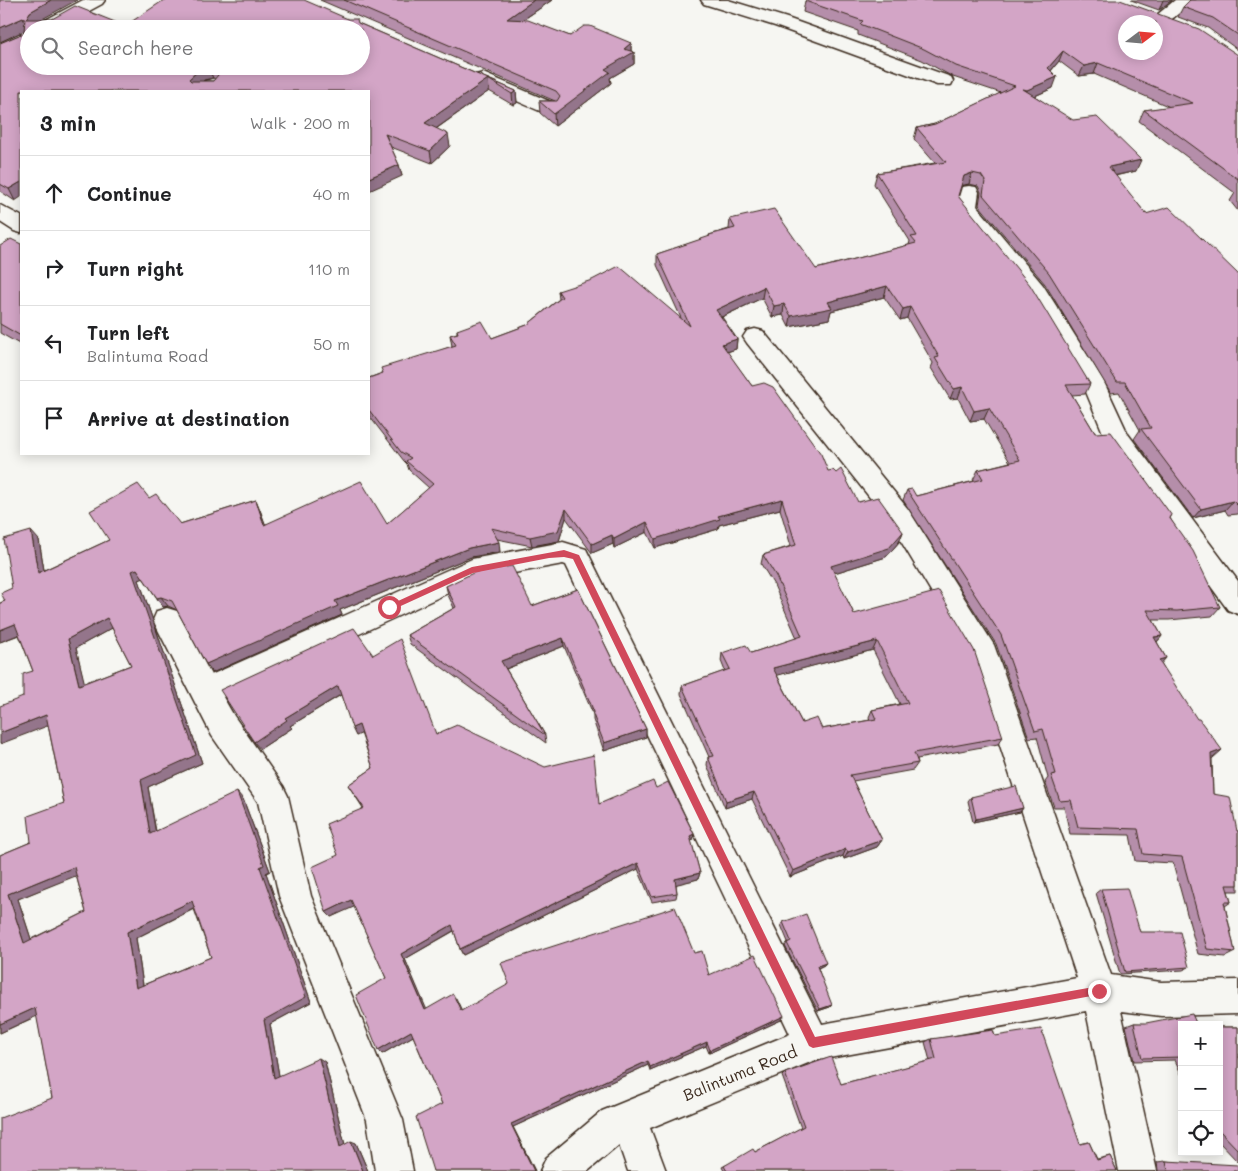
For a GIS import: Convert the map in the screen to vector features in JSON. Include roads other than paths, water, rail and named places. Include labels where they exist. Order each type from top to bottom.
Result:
[{"type":"street","points":[[59,20],[96,0]]},
{"type":"street","points":[[710,0],[781,22],[944,81]]},
{"type":"street","points":[[1144,12],[1169,22],[1186,0]]},
{"type":"street","points":[[469,73],[549,108]]},
{"type":"street","points":[[969,192],[966,208],[1035,290],[1095,386],[1117,438],[1238,602]]},
{"type":"street","points":[[6,211],[20,225]]},
{"type":"street","points":[[755,337],[899,516],[984,654],[1099,991],[1138,1171]]},
{"type":"street","points":[[204,692],[472,570],[564,553],[576,557],[813,1043]]},
{"type":"street","points":[[166,620],[223,726],[272,796],[296,896],[385,1120],[394,1171]]},
{"type":"street","name":"Balintuma Road","points":[[559,1171],[615,1124],[813,1043],[1099,991],[1161,999],[1238,997]]},
{"type":"street","points":[[628,1119],[647,1171]]}]
